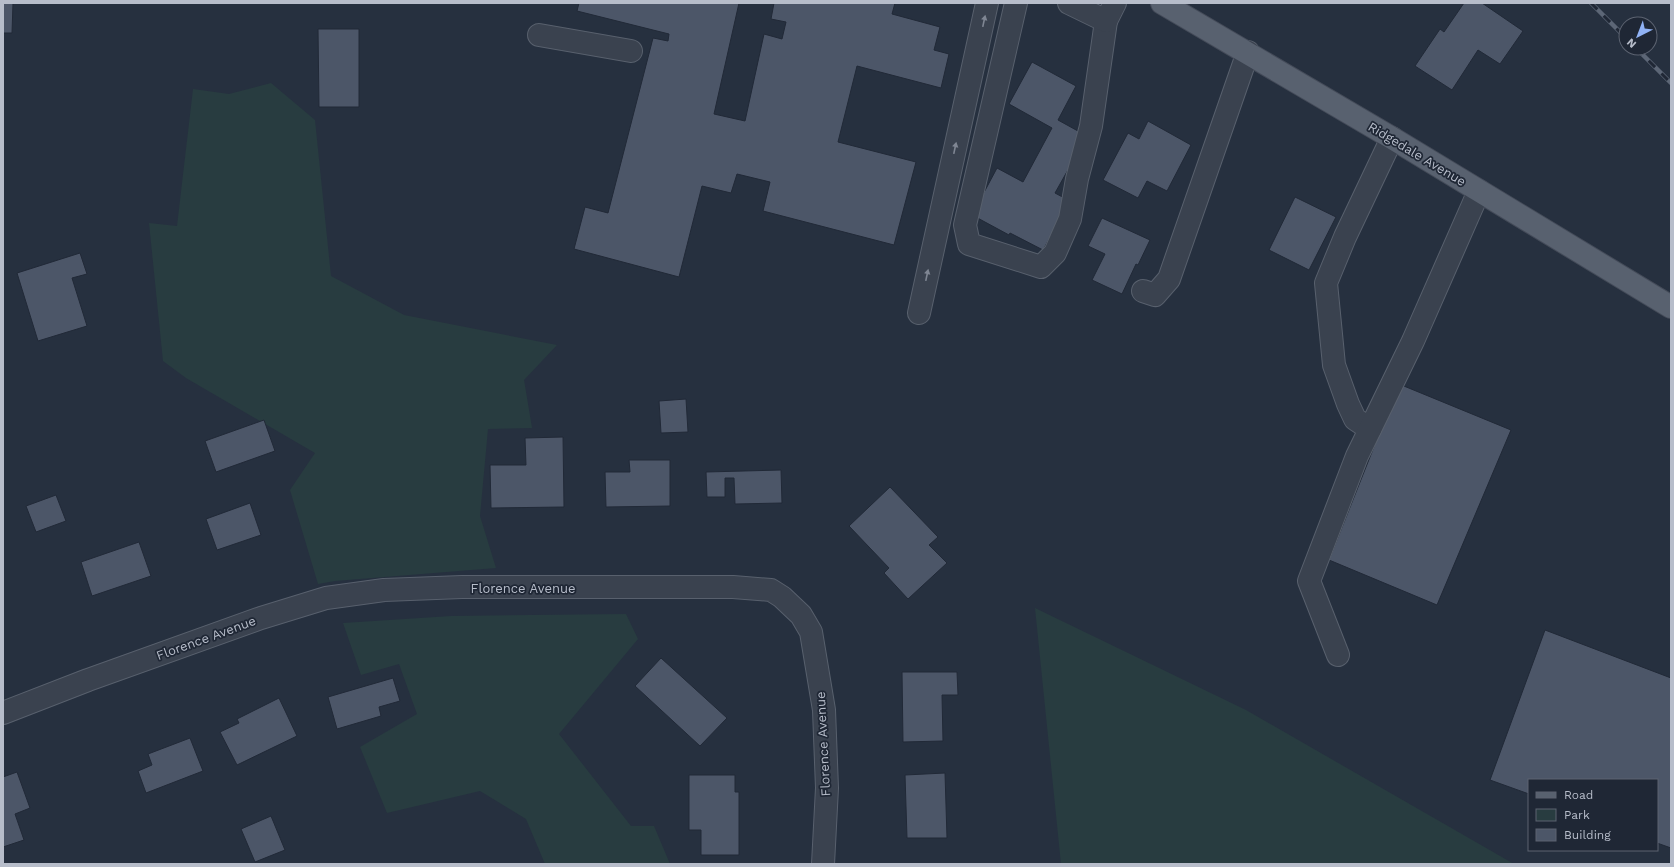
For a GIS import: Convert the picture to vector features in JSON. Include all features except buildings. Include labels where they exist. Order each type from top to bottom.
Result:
[{"type":"main road","name":"Ridgedale Avenue","points":[[1167,4],[1671,307]]},
{"type":"street","points":[[919,313],[987,3]]},
{"type":"street","points":[[1016,3],[965,226],[969,244],[1041,267],[1055,253],[1070,219],[1077,179],[1091,126],[1110,12],[1069,3]]},
{"type":"street","points":[[539,35],[631,51]]},
{"type":"street","points":[[1143,291],[1155,295],[1169,279],[1248,52]]},
{"type":"street","points":[[1370,429],[1355,419],[1334,365],[1326,283],[1345,237],[1392,138]]},
{"type":"street","points":[[1338,655],[1309,581],[1358,456],[1413,341],[1479,191]]},
{"type":"street","name":"Florence Avenue","points":[[3,713],[88,680],[254,621],[326,598],[384,590],[462,587],[733,587],[771,590],[801,615],[811,632],[824,710],[827,788],[823,864]]},
{"type":"green space","points":[[271,83],[315,120],[331,276],[404,315],[557,345],[524,380],[532,428],[488,429],[480,516],[496,568],[335,581],[318,584],[290,490],[315,453],[186,378],[163,361],[149,223],[177,226],[193,89],[229,94]]},
{"type":"green space","points":[[1035,608],[1246,710],[1514,864],[1061,864]]},
{"type":"green space","points":[[626,614],[638,639],[559,734],[631,826],[654,826],[670,864],[545,864],[526,819],[480,791],[387,813],[360,747],[417,714],[399,664],[361,675],[343,623],[451,616]]},
{"type":"railway","points":[[1591,3],[1618,30]]},
{"type":"railway","points":[[1644,56],[1671,83]]}]
